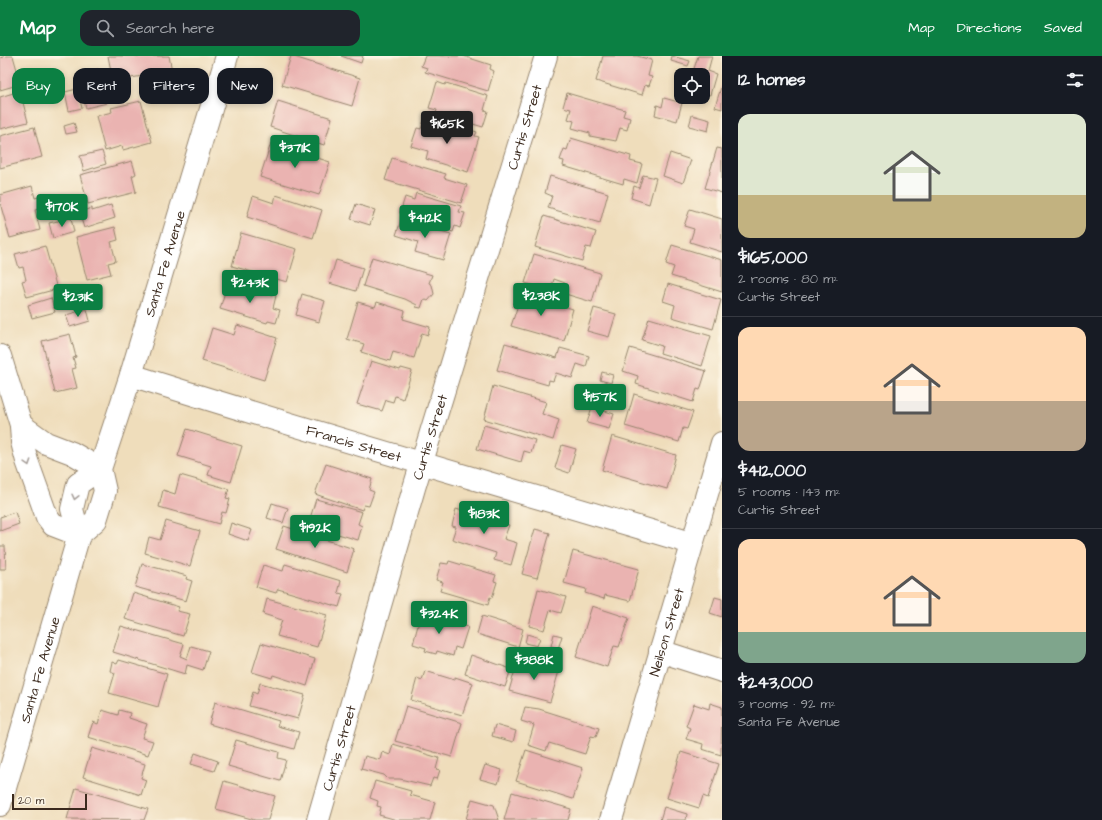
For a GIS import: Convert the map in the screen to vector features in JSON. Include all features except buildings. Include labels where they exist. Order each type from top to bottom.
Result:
[{"type":"street","name":"Santa Fe Avenue","points":[[100,469],[132,375],[227,56]]},
{"type":"street","name":"Curtis Street","points":[[318,820],[422,463],[546,56]]},
{"type":"street","points":[[0,356],[21,425],[22,442],[27,461],[47,517],[53,525],[79,535],[96,520],[105,491],[100,469],[72,453],[46,443],[21,425]]},
{"type":"street","name":"Francis Street","points":[[132,375],[691,543]]},
{"type":"street","name":"Neilson Street","points":[[611,820],[691,543],[722,443]]},
{"type":"street","name":"Santa Fe Avenue","points":[[0,805],[79,535]]},
{"type":"street","points":[[660,652],[722,671]]}]
